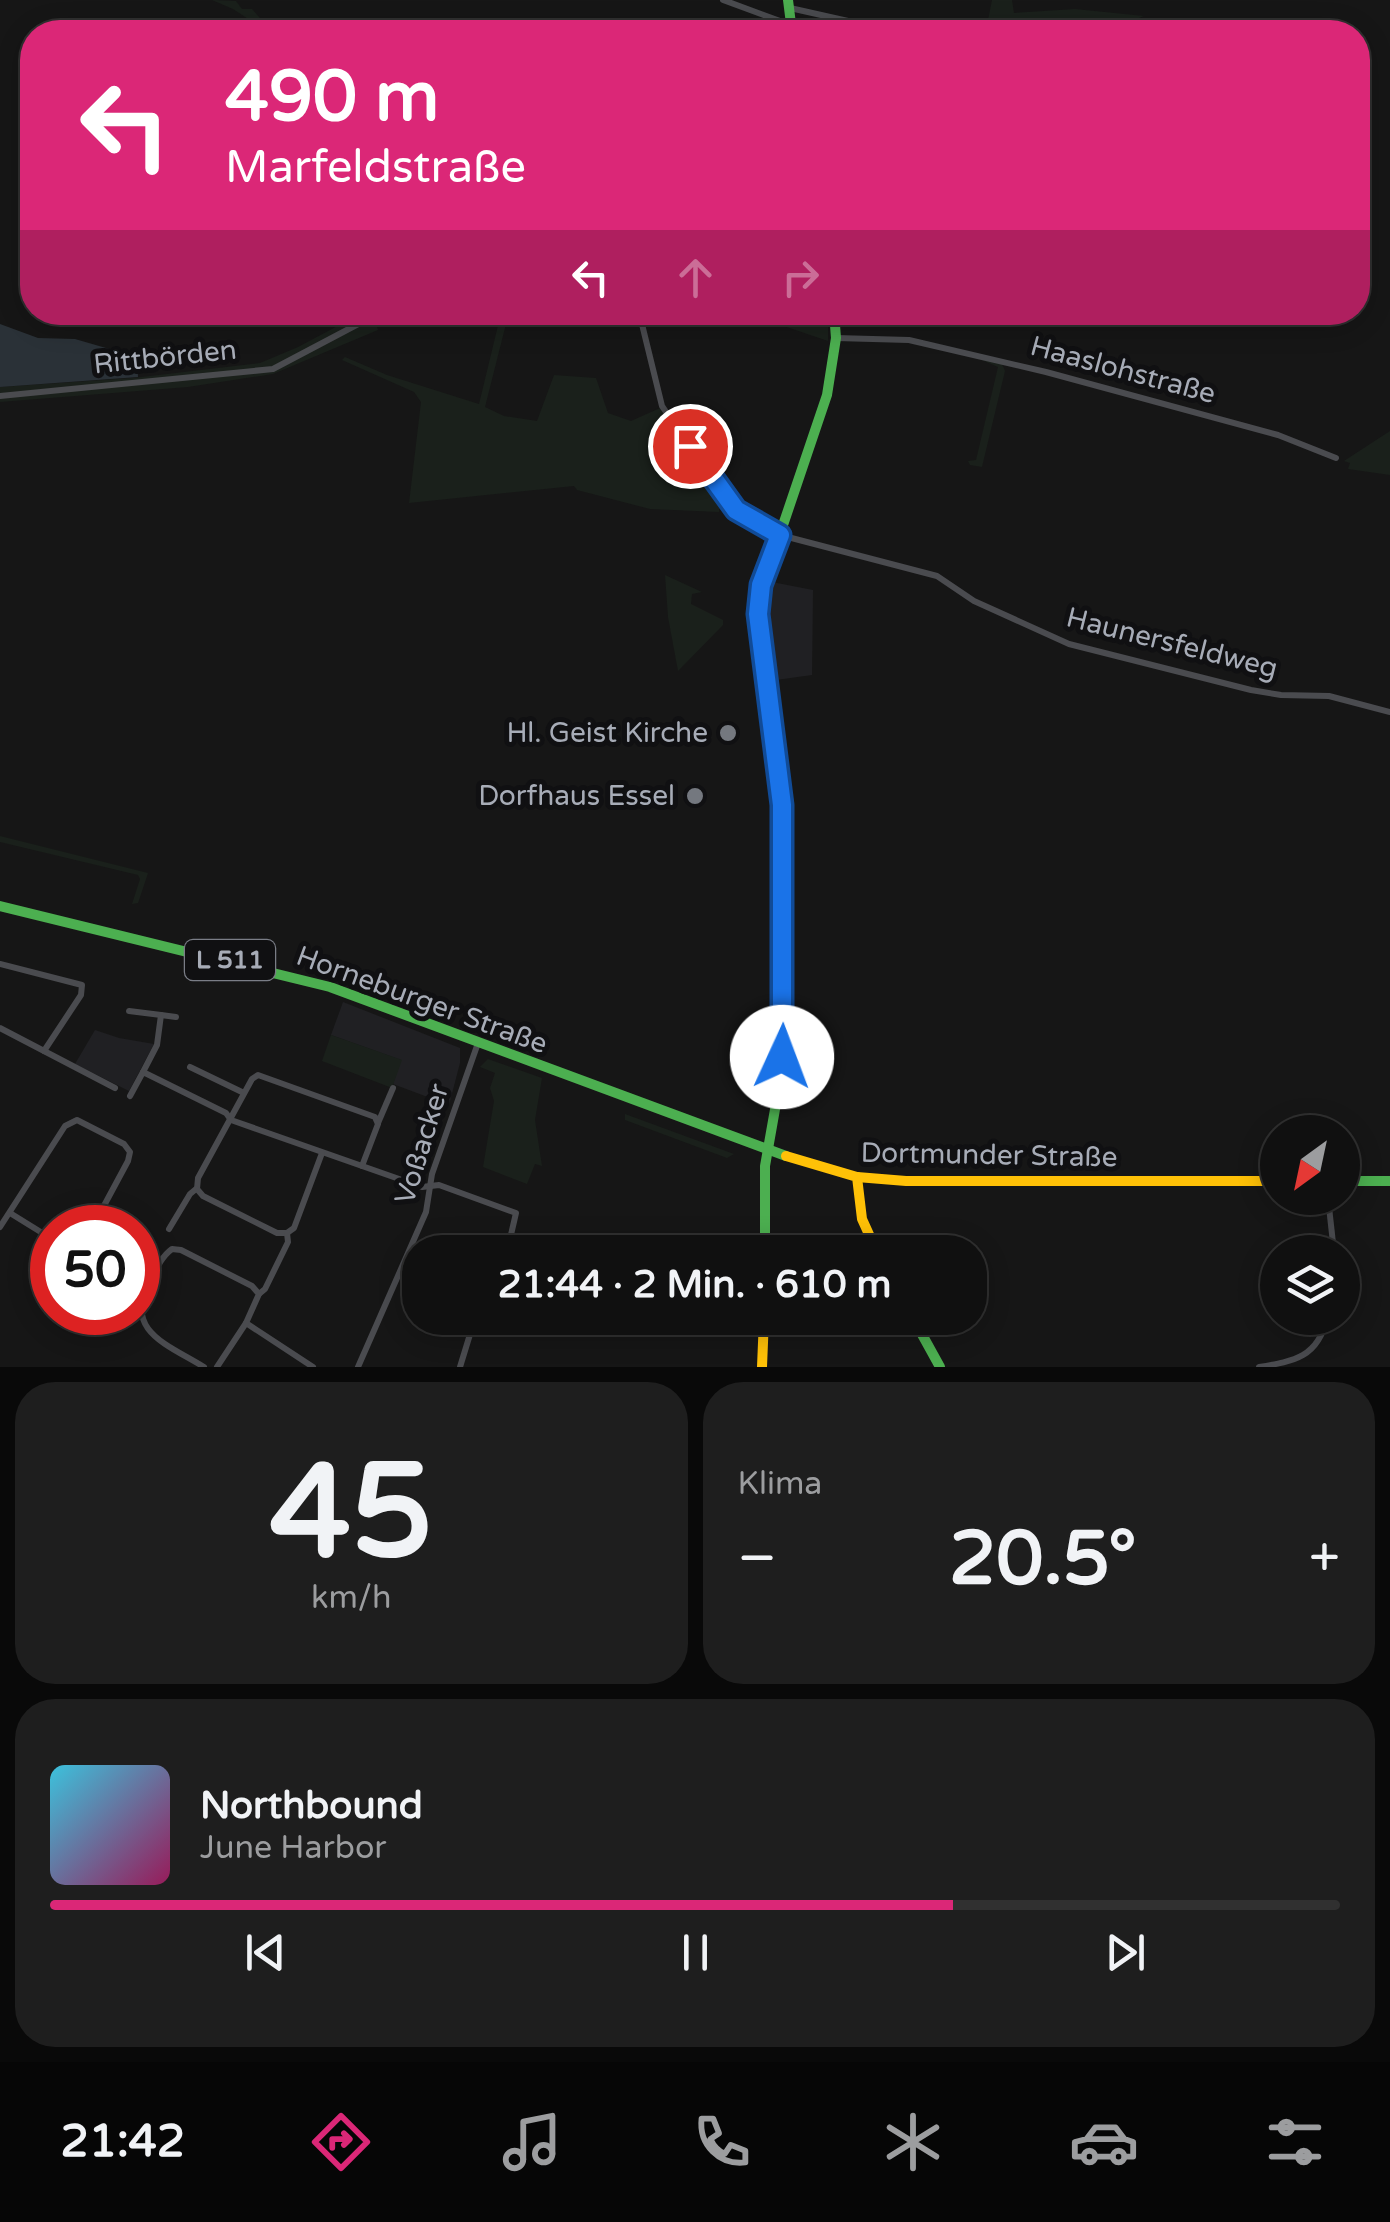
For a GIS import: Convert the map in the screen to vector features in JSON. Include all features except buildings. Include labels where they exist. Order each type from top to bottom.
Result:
[{"type":"main road","points":[[766,1235],[766,1150],[777,1098],[783,1034],[782,805],[758,614],[761,585],[828,395],[835,325]]},
{"type":"main road","name":"Horneburger Straße","points":[[0,906],[305,979],[651,1108]]},
{"type":"main road","name":"Dortmunder Straße","points":[[651,1108],[766,1150],[857,1177],[906,1181],[1260,1181]]},
{"type":"main road","points":[[857,1177],[862,1219],[870,1235]]},
{"type":"main road","points":[[1360,1181],[1390,1181]]},
{"type":"main road","points":[[762,1367],[763,1335]]},
{"type":"main road","points":[[922,1335],[940,1367]]},
{"type":"street","points":[[723,0],[771,20]]},
{"type":"street","points":[[788,4],[850,20]]},
{"type":"street","name":"Rittbörden","points":[[0,396],[273,368],[356,325]]},
{"type":"street","name":"Haunersfeldweg","points":[[642,325],[662,406],[725,499],[747,518],[780,535],[937,576],[974,601],[1070,644],[1252,690],[1329,696],[1390,712]]},
{"type":"street","name":"Haaslohstraße","points":[[836,338],[894,337],[1046,372],[1278,435],[1336,458]]},
{"type":"street","points":[[0,964],[82,985],[81,996],[44,1051]]},
{"type":"street","points":[[128,1011],[176,1017]]},
{"type":"street","points":[[130,1096],[157,1045],[161,1015]]},
{"type":"street","points":[[0,1028],[114,1088]]},
{"type":"street","name":"Voßacker","points":[[358,1367],[426,1212],[430,1188],[478,1043]]},
{"type":"street","points":[[190,1067],[244,1093]]},
{"type":"street","points":[[143,1072],[226,1113],[231,1120],[430,1188],[439,1184],[516,1213],[511,1235]]},
{"type":"street","points":[[322,1153],[294,1228],[287,1233],[277,1233],[203,1196],[197,1189],[198,1178],[254,1077],[261,1075],[371,1114],[378,1124]]},
{"type":"street","points":[[362,1166],[394,1088]]},
{"type":"street","points":[[0,1227],[65,1126],[77,1120],[124,1144],[130,1152],[104,1205]]},
{"type":"street","points":[[169,1229],[197,1189]]},
{"type":"street","points":[[10,1213],[30,1225]]},
{"type":"street","points":[[217,1367],[265,1289],[288,1242],[287,1233]]},
{"type":"street","points":[[204,1367],[150,1332],[143,1322],[141,1299],[165,1255],[172,1249],[181,1250],[252,1286],[259,1294]]},
{"type":"street","points":[[246,1324],[313,1367]]},
{"type":"street","points":[[460,1367],[470,1335]]},
{"type":"street","points":[[1258,1367],[1308,1354],[1323,1335]]},
{"type":"shaded area","points":[[212,0],[236,1],[242,9],[252,9],[262,20],[250,20]]},
{"type":"shaded area","points":[[992,0],[1012,0],[1014,13],[1075,9],[1144,16],[1134,20],[988,20]]},
{"type":"shaded area","points":[[0,324],[38,338],[75,339],[137,357],[138,377],[0,387]]},
{"type":"shaded area","points":[[339,325],[377,325],[378,330],[273,374],[188,387],[0,402],[0,387],[133,378],[260,363]]},
{"type":"shaded area","points":[[498,325],[505,325],[485,407],[504,416],[537,421],[554,375],[596,378],[608,413],[631,421],[660,408],[703,477],[702,482],[720,503],[719,512],[650,509],[574,486],[409,503],[421,402],[414,392],[342,360],[345,357],[387,375],[479,404]]},
{"type":"shaded area","points":[[781,325],[828,325],[828,341]]},
{"type":"shaded area","points":[[975,357],[1002,364],[1005,371],[982,467],[968,461],[976,460],[998,367]]},
{"type":"shaded area","points":[[1390,431],[1390,475],[1348,469],[1350,463],[1344,461]]},
{"type":"shaded area","points":[[665,575],[702,592],[692,594],[691,604],[723,620],[723,625],[678,671],[668,617]]},
{"type":"shaded area","points":[[772,582],[813,590],[812,675],[776,680],[769,605]]},
{"type":"shaded area","points":[[0,836],[148,873],[138,903],[132,904],[138,875],[0,842]]},
{"type":"shaded area","points":[[343,1002],[460,1048],[449,1105],[393,1084],[401,1060],[331,1035]]},
{"type":"shaded area","points":[[95,1030],[154,1044],[129,1091],[75,1064]]},
{"type":"shaded area","points":[[331,1035],[402,1060],[392,1088],[322,1061]]},
{"type":"shaded area","points":[[488,1059],[542,1078],[535,1120],[542,1166],[535,1164],[527,1184],[483,1167],[494,1101],[490,1088],[495,1073],[480,1067]]},
{"type":"shaded area","points":[[625,1114],[734,1154],[727,1158],[625,1120]]},
{"type":"traffic: fast","points":[[788,0],[790,20]]},
{"type":"traffic: fast","points":[[765,1235],[765,1166],[783,1034],[782,805],[758,599],[827,395],[835,325]]},
{"type":"traffic: fast","points":[[0,906],[330,987],[786,1156]]},
{"type":"traffic: fast","points":[[1360,1181],[1390,1181]]},
{"type":"traffic: fast","points":[[922,1335],[940,1367]]},
{"type":"traffic: slow","points":[[786,1156],[857,1177],[862,1219],[869,1235]]},
{"type":"traffic: slow","points":[[857,1177],[906,1181],[1260,1181]]},
{"type":"traffic: slow","points":[[762,1367],[763,1335]]},
{"type":"place","name":"Hl. Geist Kirche","points":[[728,733]]},
{"type":"place","name":"Dorfhaus Essel","points":[[695,796]]},
{"type":"route","points":[[690,446],[736,510],[780,535],[761,585],[758,614],[782,805],[782,1057]]}]
